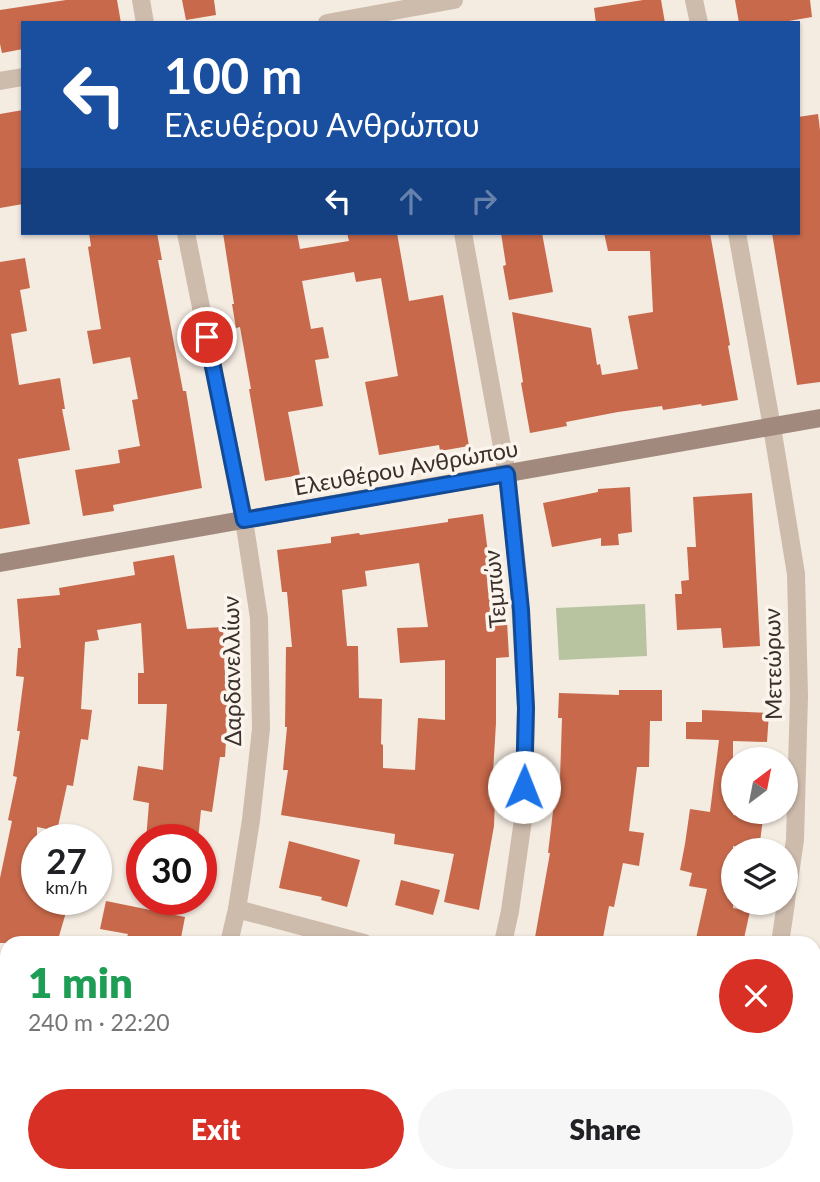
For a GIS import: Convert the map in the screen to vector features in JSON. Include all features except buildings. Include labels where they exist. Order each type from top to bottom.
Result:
[{"type":"street","points":[[141,0],[145,21]]},
{"type":"street","points":[[341,21],[423,9],[454,0]]},
{"type":"street","points":[[694,0],[699,21]]},
{"type":"street","points":[[0,81],[21,77]]},
{"type":"street","name":"Δαρδανελλίων","points":[[186,235],[244,520],[259,618],[261,729],[251,820],[231,936]]},
{"type":"street","name":"Τεμπών","points":[[463,235],[507,474],[519,585],[526,708],[524,813],[505,936]]},
{"type":"street","name":"Μετεώρων","points":[[737,235],[796,574],[799,696],[794,838]]},
{"type":"street","name":"Ελευθέρου Ανθρώπου","points":[[0,563],[820,418]]},
{"type":"street","points":[[237,909],[338,936]]},
{"type":"street","name":"Μετεώρων","points":[[781,936],[784,915]]},
{"type":"green space","points":[[645,604],[647,656],[559,660],[556,608]]},
{"type":"route","points":[[207,337],[244,520],[507,474],[521,610],[526,708],[524,787]]}]
